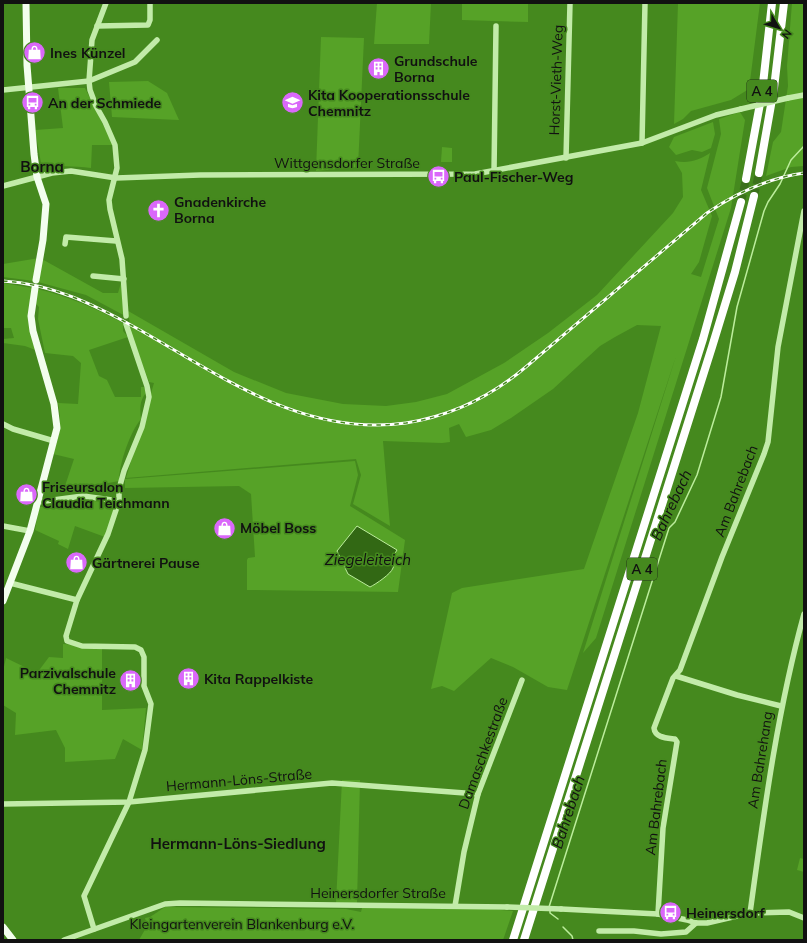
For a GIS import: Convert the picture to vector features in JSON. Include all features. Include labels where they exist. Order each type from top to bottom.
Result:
[{"type":"highway","name":"A 4","points":[[746,178],[762,93],[772,3]]},
{"type":"highway","name":"A 4","points":[[759,173],[774,88],[784,3]]},
{"type":"highway","name":"A 4","points":[[524,940],[712,347],[735,272],[754,196]]},
{"type":"highway","name":"A 4","points":[[513,940],[703,339],[741,202]]},
{"type":"main road","points":[[26,3],[28,87],[37,177],[45,200],[46,212],[36,280]]},
{"type":"main road","points":[[3,601],[30,531],[57,428],[54,404],[33,331],[31,316],[35,288]]},
{"type":"main road","points":[[4,928],[8,940]]},
{"type":"main road","points":[[4,928],[13,940]]},
{"type":"street","points":[[106,3],[92,40],[88,82],[96,106],[115,145],[117,168],[110,200],[116,241],[122,259],[126,316]]},
{"type":"street","points":[[97,26],[148,25],[150,20],[150,3]]},
{"type":"street","name":"Horst-Vieth-Weg","points":[[566,158],[570,3]]},
{"type":"street","points":[[642,143],[646,3]]},
{"type":"street","points":[[494,172],[496,26]]},
{"type":"street","points":[[3,90],[88,82],[134,62],[157,40]]},
{"type":"street","name":"Wittgensdorfer Straße","points":[[3,186],[52,173],[71,171],[116,178],[224,175],[475,174],[494,172],[642,143],[659,138],[716,115],[804,94]]},
{"type":"street","name":"Am Bahrebach","points":[[658,914],[663,828],[677,742],[675,739],[658,736],[655,733],[654,728],[673,678],[680,670],[722,557],[744,507],[768,442],[778,347],[804,211]]},
{"type":"street","points":[[65,244],[66,237],[116,241]]},
{"type":"street","points":[[93,276],[124,279]]},
{"type":"street","points":[[94,929],[84,896],[129,802],[145,750],[151,704],[144,686],[144,657],[141,650],[135,647],[82,646],[67,641],[66,636],[77,600],[108,534],[119,501],[119,489],[124,471],[142,427],[149,397],[147,386],[126,324]]},
{"type":"street","points":[[3,424],[54,441]]},
{"type":"street","points":[[38,502],[83,496],[119,501]]},
{"type":"street","points":[[3,526],[30,531]]},
{"type":"street","points":[[10,583],[77,600]]},
{"type":"street","name":"Am Bahrehang","points":[[750,913],[767,786],[781,706],[804,614]]},
{"type":"street","points":[[676,676],[737,695],[781,706]]},
{"type":"street","name":"Damaschkestraße","points":[[455,906],[464,852],[478,794],[522,680]]},
{"type":"street","name":"Hermann-Löns-Straße","points":[[3,804],[129,802],[332,783],[478,794]]},
{"type":"street","name":"Heinersdorfer Straße","points":[[64,940],[165,904],[180,903],[455,906],[562,909],[658,914],[688,920],[696,924],[707,924],[750,913],[789,912],[804,918]]},
{"type":"street","name":"Heinersdorfer Straße","points":[[599,931],[634,931],[661,934],[686,932],[696,924]]},
{"type":"green space","points":[[377,3],[431,3],[429,44],[374,44]]},
{"type":"green space","points":[[462,3],[528,3],[528,22],[462,20]]},
{"type":"green space","points":[[678,3],[760,3],[749,89],[731,100],[691,111],[683,119],[674,124]]},
{"type":"green space","points":[[792,3],[804,3],[804,166],[791,167],[766,176],[773,142],[781,132],[788,86],[787,66]]},
{"type":"green space","points":[[321,37],[364,38],[358,167],[316,171]]},
{"type":"green space","points":[[148,81],[167,93],[179,120],[112,117],[109,82]]},
{"type":"green space","points":[[58,88],[85,88],[113,145],[92,145],[91,168],[41,163],[35,130],[63,128]]},
{"type":"green space","points":[[740,112],[745,120],[731,208],[596,638],[583,653],[676,356],[567,690],[548,687],[513,667],[491,658],[454,691],[442,686],[431,689],[452,593],[462,588],[584,569],[638,413],[661,326],[637,325],[600,346],[553,389],[491,430],[466,437],[459,424],[449,428],[450,442],[383,441],[390,526],[353,504],[361,475],[356,459],[126,478],[154,383],[149,382],[131,334],[129,318],[86,295],[38,282],[40,258],[103,293],[118,293],[122,279],[123,308],[234,372],[286,393],[343,404],[386,406],[416,402],[447,394],[504,363],[548,333],[597,295],[673,213],[683,197],[682,173],[675,161],[694,161],[710,153],[701,190],[712,216],[699,262],[691,274],[701,277],[719,219],[707,188],[721,134],[719,119]]},
{"type":"green space","points":[[713,122],[715,134],[711,148],[702,152],[692,150],[676,155],[669,147],[674,137]]},
{"type":"green space","points":[[442,147],[452,148],[452,162],[441,162]]},
{"type":"green space","points":[[39,258],[34,281],[3,277],[3,264]]},
{"type":"green space","points":[[3,283],[33,288],[30,316],[38,351],[25,346],[3,343],[3,339],[14,338],[11,328],[3,328]]},
{"type":"green space","points":[[37,289],[60,295],[81,303],[123,323],[123,331],[128,337],[89,350],[99,376],[107,380],[115,397],[141,397],[141,387],[144,387],[146,393],[141,402],[141,419],[129,440],[123,457],[119,481],[87,487],[65,486],[74,459],[53,454],[60,429],[58,403],[78,404],[81,363],[73,356],[45,353],[38,319],[39,307],[35,303]]},
{"type":"green space","points":[[355,461],[358,475],[350,506],[405,540],[398,592],[247,590],[247,560],[248,558],[255,557],[251,494],[239,486],[125,488],[125,479]],"holes":[[[337,551],[392,558],[394,563],[393,568],[383,579],[370,587],[348,574]]]},
{"type":"green space","points":[[75,499],[113,503],[116,506],[105,537],[75,526],[68,549],[58,544],[59,541],[35,530],[39,507],[63,504]]},
{"type":"green space","points":[[63,644],[102,646],[102,710],[146,708],[142,750],[123,739],[115,759],[65,762],[65,748],[56,730],[15,735],[16,713],[3,705],[3,671],[6,658],[37,673],[49,657],[63,658]]},
{"type":"green space","points":[[342,780],[360,780],[357,903],[336,903]]},
{"type":"green space","points":[[800,858],[804,859],[804,872],[797,870]]},
{"type":"green space","name":"Kleingartenverein Blankenburg e.V.","points":[[165,907],[346,909],[361,912],[362,908],[489,909],[513,911],[503,940],[139,940],[147,926],[145,918],[150,917]]},
{"type":"water","name":"Ziegeleiteich","points":[[357,526],[397,550],[392,558],[394,565],[392,570],[383,579],[370,587],[348,574],[337,551]]},
{"type":"waterway","name":"Bahrebach","points":[[549,907],[669,528],[675,522],[697,475],[721,397],[737,307],[764,211],[780,184],[791,160],[804,146]]},
{"type":"waterway","name":"Bahrebach","points":[[550,911],[550,913],[558,919]]},
{"type":"waterway","name":"Bahrebach","points":[[563,927],[572,936],[573,940]]},
{"type":"tunnel","points":[[754,196],[759,173]]},
{"type":"tunnel","points":[[741,202],[746,179]]},
{"type":"railway","points":[[3,281],[39,286],[90,304],[138,329],[233,384],[298,412],[333,421],[368,425],[406,423],[423,420],[455,410],[500,387],[514,377],[707,213],[729,199],[753,187],[791,175],[804,173]]},
{"type":"place","name":"Ines Künzel","points":[[34,53]]},
{"type":"place","name":"Grundschule Borna","points":[[379,69]]},
{"type":"place","name":"An der Schmiede","points":[[33,103]]},
{"type":"place","name":"Kita Kooperationsschule Chemnitz","points":[[293,103]]},
{"type":"place","name":"Paul-Fischer-Weg","points":[[438,177]]},
{"type":"place","name":"Gnadenkirche Borna","points":[[158,210]]},
{"type":"place","name":"Friseursalon Claudia Teichmann","points":[[27,495]]},
{"type":"place","name":"Möbel Boss","points":[[225,528]]},
{"type":"place","name":"Gärtnerei Pause","points":[[77,563]]},
{"type":"place","name":"Kita Rappelkiste","points":[[188,679]]},
{"type":"place","name":"Parzivalschule Chemnitz","points":[[131,681]]},
{"type":"place","name":"Heinersdorf","points":[[670,913]]},
{"type":"district","name":"Borna","points":[[42,166]]},
{"type":"district","name":"Hermann-Löns-Siedlung","points":[[238,843]]}]
